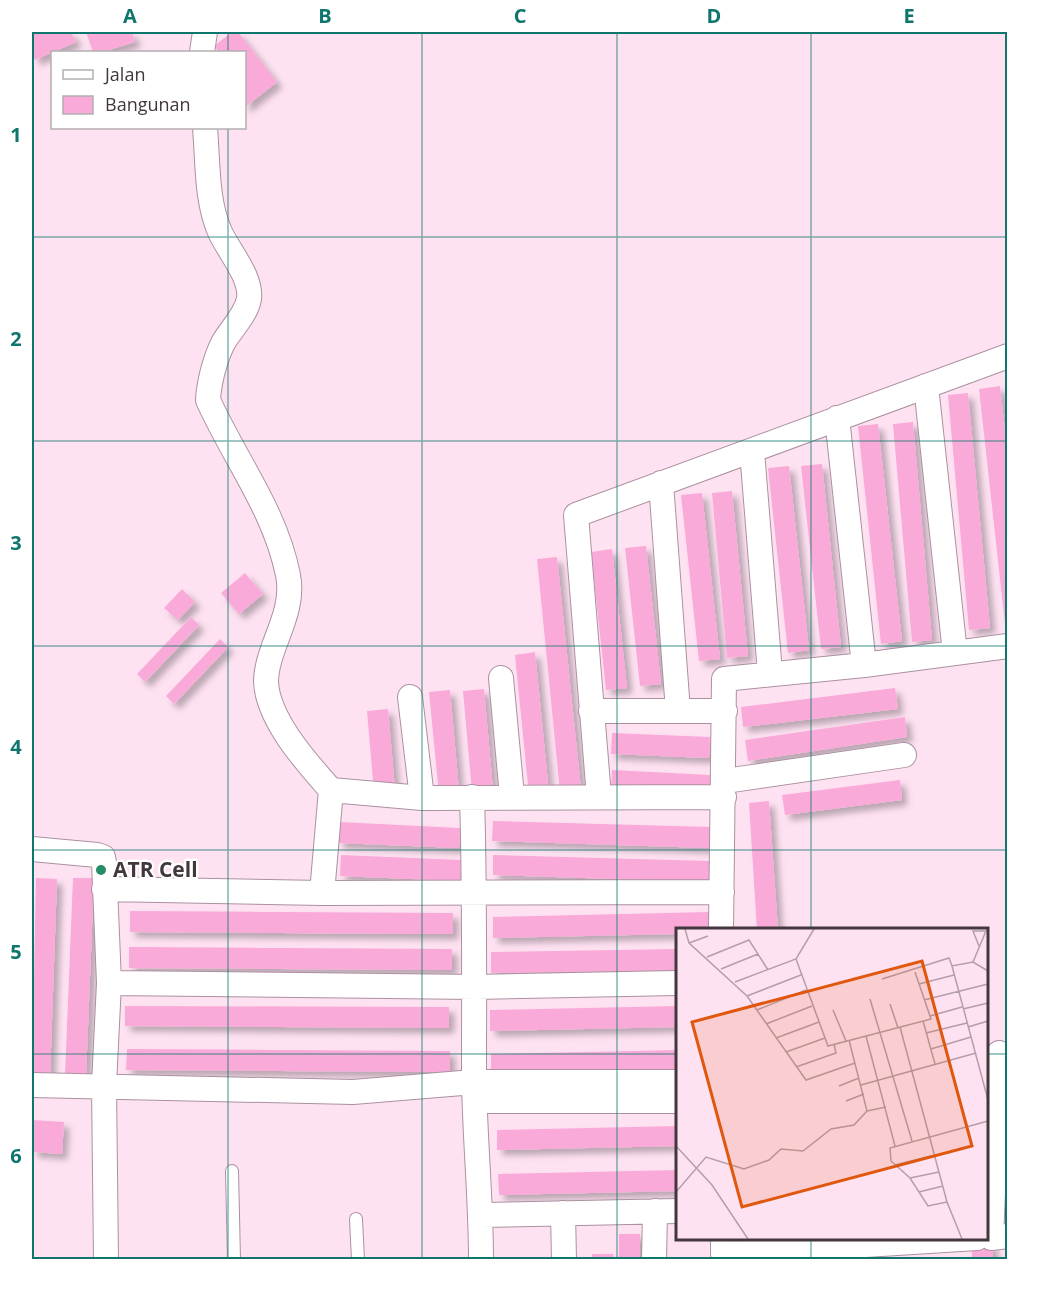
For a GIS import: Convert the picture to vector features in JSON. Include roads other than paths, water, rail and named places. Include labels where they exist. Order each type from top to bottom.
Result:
[{"type":"street","points":[[202,51],[205,32]]},
{"type":"street","points":[[205,129],[213,208],[219,231],[249,286],[249,300],[223,344],[209,387],[208,400],[270,515],[288,576],[289,605],[269,661],[266,682],[271,704],[297,752],[331,790],[422,798],[599,797],[725,789],[904,755]]},
{"type":"street","points":[[599,797],[576,515],[1008,356]]},
{"type":"street","points":[[926,386],[955,652]]},
{"type":"street","points":[[837,418],[864,665]]},
{"type":"street","points":[[752,451],[770,674]]},
{"type":"street","points":[[661,483],[678,711]]},
{"type":"street","points":[[721,928],[725,789],[724,679],[864,665],[1008,646]]},
{"type":"street","points":[[501,678],[512,796]]},
{"type":"street","points":[[410,697],[422,798]]},
{"type":"street","points":[[591,711],[725,711]]},
{"type":"street","points":[[322,893],[331,790]]},
{"type":"street","points":[[472,797],[476,893],[475,1092],[481,1260]]},
{"type":"street","points":[[32,849],[103,857],[109,984],[104,1085],[106,1260]]},
{"type":"street","points":[[104,889],[322,893],[722,892]]},
{"type":"street","points":[[109,984],[476,987],[676,983]]},
{"type":"street","points":[[990,1238],[999,1053]]},
{"type":"street","points":[[475,1092],[676,1082]]},
{"type":"street","points":[[32,1085],[353,1092],[475,1092],[676,1101]]},
{"type":"street","points":[[481,1215],[666,1211],[654,1260]]},
{"type":"street","points":[[563,1213],[564,1260]]},
{"type":"street","points":[[734,1250],[832,1254],[922,1251],[980,1240]]},
{"type":"lane","points":[[232,1171],[234,1260]]},
{"type":"lane","points":[[356,1219],[358,1260]]},
{"type":"place","name":"ATR Cell","points":[[101,870]]}]
